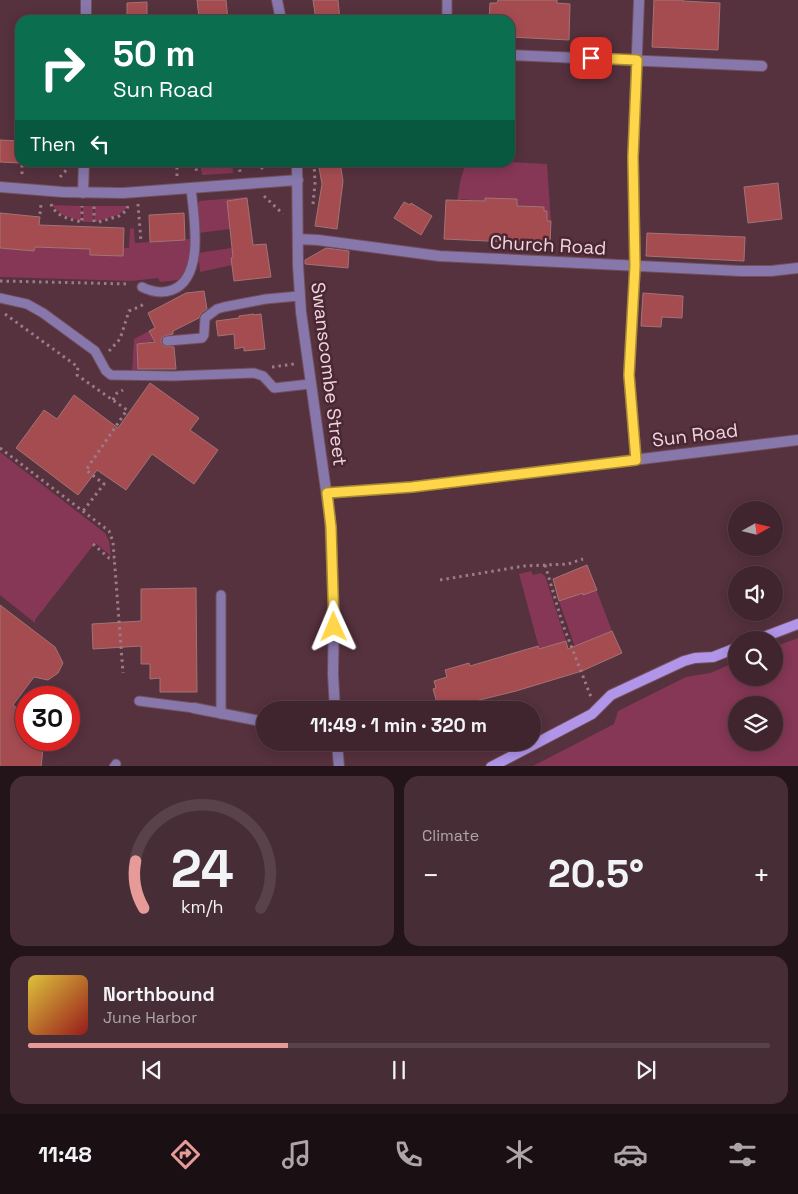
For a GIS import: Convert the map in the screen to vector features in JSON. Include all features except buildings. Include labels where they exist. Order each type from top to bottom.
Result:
[{"type":"main road","points":[[780,631],[798,624]]},
{"type":"main road","points":[[490,766],[582,720],[597,710],[611,695],[684,661],[713,657],[728,651]]},
{"type":"street","points":[[86,0],[86,15]]},
{"type":"street","points":[[277,0],[280,15]]},
{"type":"street","points":[[636,460],[629,375],[635,266],[633,157],[639,0]]},
{"type":"street","points":[[515,54],[762,66]]},
{"type":"street","points":[[83,198],[84,167]]},
{"type":"street","name":"Swanscombe Street","points":[[297,167],[299,296],[330,519],[334,613],[334,701]]},
{"type":"street","points":[[0,187],[83,198],[298,180]]},
{"type":"street","name":"Church Road","points":[[298,239],[438,256],[764,272],[798,268]]},
{"type":"street","name":"Sun Road","points":[[327,493],[412,487],[798,440]]},
{"type":"street","points":[[194,708],[256,720]]},
{"type":"street","points":[[338,751],[339,766]]},
{"type":"lane","points":[[446,0],[447,15]]},
{"type":"lane","points":[[146,289],[163,292],[175,288],[185,281],[191,272],[195,239],[191,189]]},
{"type":"lane","points":[[168,341],[202,338],[204,336],[205,318],[221,308],[266,299],[299,296]]},
{"type":"lane","points":[[0,298],[34,306],[95,351],[106,371],[112,375],[164,376],[254,373],[263,376],[274,388],[310,384]]},
{"type":"lane","points":[[221,594],[221,714]]},
{"type":"lane","points":[[139,701],[194,708]]},
{"type":"path","points":[[22,167],[22,178]]},
{"type":"path","points":[[313,209],[314,167]]},
{"type":"path","points":[[51,201],[51,207],[60,215],[82,222],[83,198]]},
{"type":"path","points":[[40,214],[42,201]]},
{"type":"path","points":[[138,201],[141,242]]},
{"type":"path","points":[[94,202],[94,222]]},
{"type":"path","points":[[99,222],[123,214],[128,209],[128,202]]},
{"type":"path","points":[[0,281],[133,284],[146,289],[141,306],[129,310],[119,340],[109,351],[99,356]]},
{"type":"path","points":[[0,311],[78,367],[77,375],[127,410],[86,470],[104,484],[83,511]]},
{"type":"path","points":[[0,448],[109,531],[113,540],[123,673]]},
{"type":"path","points":[[92,544],[110,559],[114,559]]},
{"type":"path","points":[[440,580],[518,567],[568,564],[583,559]]},
{"type":"path","points":[[545,565],[571,647],[597,710]]},
{"type":"shaded area","points":[[515,162],[547,164],[551,221],[547,221],[547,211],[544,211],[544,207],[534,207],[529,211],[529,206],[517,206],[517,200],[486,198],[484,216],[479,216],[480,201],[461,199],[460,217],[456,217],[460,182],[465,167],[515,167]]},
{"type":"shaded area","points":[[201,167],[232,167],[233,173],[202,175]]},
{"type":"shaded area","points":[[247,197],[227,201],[230,229],[199,233],[197,208],[199,201]]},
{"type":"shaded area","points":[[51,205],[81,206],[81,221],[63,215]]},
{"type":"shaded area","points":[[83,206],[93,206],[93,222],[83,222]]},
{"type":"shaded area","points":[[95,206],[128,207],[118,215],[96,222],[94,221]]},
{"type":"shaded area","points":[[130,228],[134,229],[135,243],[191,239],[188,268],[178,280],[160,282],[158,278],[132,281],[0,277],[0,248],[34,251],[35,243],[129,248]]},
{"type":"shaded area","points":[[244,246],[237,264],[200,272],[198,253]]},
{"type":"shaded area","points":[[149,331],[154,341],[137,344],[139,371],[132,372],[134,339]]},
{"type":"shaded area","points":[[0,452],[105,533],[109,541],[111,556],[95,543],[35,620],[35,623],[0,595]]},
{"type":"shaded area","points":[[587,565],[612,631],[575,647],[559,601],[573,570]]},
{"type":"shaded area","points":[[531,571],[533,575],[541,573],[545,576],[566,641],[542,659],[519,574]]},
{"type":"shaded area","points":[[798,638],[798,766],[533,766],[614,724],[618,711],[686,677],[710,673],[728,665],[728,686],[783,686],[783,644]]},
{"type":"route","points":[[334,627],[331,527],[327,493],[412,487],[636,460],[629,375],[635,266],[633,157],[637,60],[591,58]]}]
